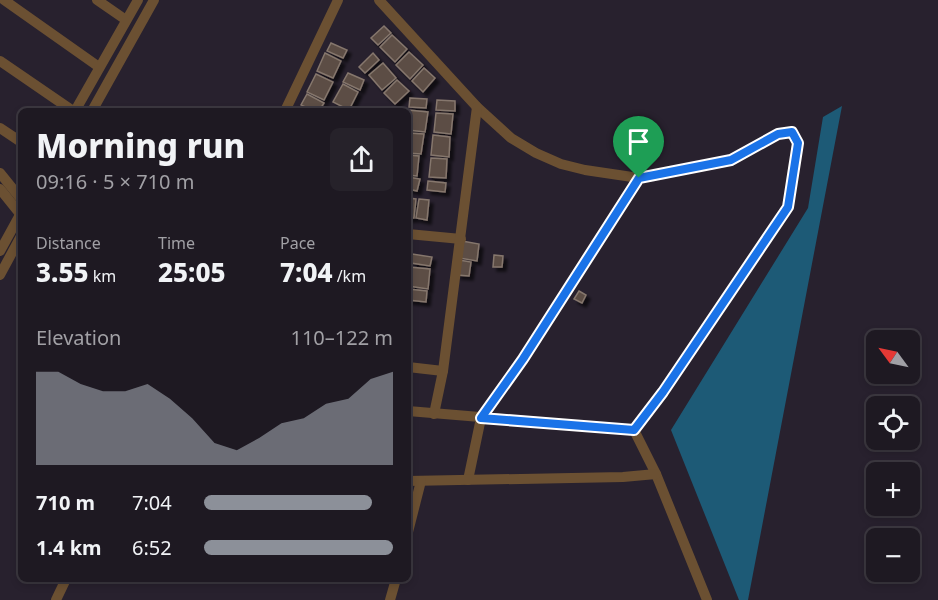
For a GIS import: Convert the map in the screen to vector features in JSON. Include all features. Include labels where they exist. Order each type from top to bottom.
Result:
[{"type":"street","points":[[4,0],[99,67]]},
{"type":"street","points":[[97,0],[126,20]]},
{"type":"street","points":[[76,108],[138,0]]},
{"type":"street","points":[[94,108],[154,0]]},
{"type":"street","points":[[286,108],[338,0]]},
{"type":"street","points":[[379,0],[477,107],[511,138],[561,164],[639,178],[731,160],[778,134],[792,132],[798,143],[788,207],[663,392],[634,430]]},
{"type":"street","points":[[0,61],[70,108]]},
{"type":"street","points":[[434,414],[443,371],[477,107]]},
{"type":"street","points":[[0,128],[18,140]]},
{"type":"street","points":[[0,173],[18,195]]},
{"type":"street","points":[[468,480],[481,418],[523,359],[639,178]]},
{"type":"street","points":[[0,189],[18,210]]},
{"type":"street","points":[[0,251],[18,219]]},
{"type":"street","points":[[411,234],[461,239]]},
{"type":"street","points":[[0,275],[18,242]]},
{"type":"street","points":[[411,367],[443,371]]},
{"type":"street","points":[[411,411],[634,430]]},
{"type":"street","points":[[634,430],[656,474],[707,600]]},
{"type":"street","points":[[411,481],[639,477],[656,474]]},
{"type":"street","points":[[411,520],[421,481]]},
{"type":"street","points":[[56,600],[65,582]]},
{"type":"street","points":[[390,600],[395,582]]},
{"type":"water","points":[[842,106],[748,600],[739,600],[671,430],[808,208],[823,117]]},
{"type":"building","points":[[384,26],[391,33],[378,45],[371,38]]},
{"type":"building","points":[[392,35],[407,49],[395,62],[380,47]]},
{"type":"building","points":[[331,43],[347,50],[343,58],[327,51]]},
{"type":"building","points":[[409,52],[423,65],[410,79],[396,65]]},
{"type":"building","points":[[325,53],[341,61],[333,78],[317,71]]},
{"type":"building","points":[[373,53],[379,60],[365,73],[359,67]]},
{"type":"building","points":[[383,63],[396,78],[382,90],[369,75]]},
{"type":"building","points":[[424,68],[435,78],[423,92],[412,81]]},
{"type":"building","points":[[348,73],[364,80],[360,90],[343,82]]},
{"type":"building","points":[[316,74],[333,82],[324,100],[307,92]]},
{"type":"building","points":[[397,80],[409,91],[395,104],[384,93]]},
{"type":"building","points":[[343,84],[358,92],[350,108],[333,102]]},
{"type":"building","points":[[307,94],[324,103],[321,108],[308,108],[301,105]]},
{"type":"building","points":[[410,98],[427,99],[426,108],[409,107]]},
{"type":"building","points":[[437,100],[455,101],[455,111],[436,110]]},
{"type":"building","points":[[411,110],[428,112],[425,132],[411,130]]},
{"type":"building","points":[[436,113],[453,114],[451,134],[434,132]]},
{"type":"building","points":[[411,133],[424,134],[421,154],[411,153]]},
{"type":"building","points":[[433,135],[450,137],[449,157],[431,155]]},
{"type":"building","points":[[411,155],[419,156],[417,176],[411,175]]},
{"type":"building","points":[[431,158],[447,159],[446,178],[429,177]]},
{"type":"building","points":[[411,178],[420,179],[417,191],[411,190]]},
{"type":"building","points":[[428,181],[446,183],[445,192],[427,190]]},
{"type":"building","points":[[411,198],[416,199],[414,218],[411,218]]},
{"type":"building","points":[[419,199],[429,200],[427,220],[416,218]]},
{"type":"building","points":[[462,241],[479,244],[477,261],[459,258]]},
{"type":"building","points":[[412,254],[432,257],[430,266],[411,263]]},
{"type":"building","points":[[494,255],[503,256],[502,267],[493,267]]},
{"type":"building","points":[[459,260],[471,262],[469,276],[457,275]]},
{"type":"building","points":[[411,267],[430,269],[428,289],[411,286]]},
{"type":"building","points":[[411,289],[427,291],[426,302],[411,300]]},
{"type":"building","points":[[579,291],[586,295],[582,303],[574,299]]},
{"type":"route","points":[[792,132],[798,143],[788,207],[663,392],[634,430],[481,418],[523,359],[639,178],[731,160],[778,134],[792,132]]}]
